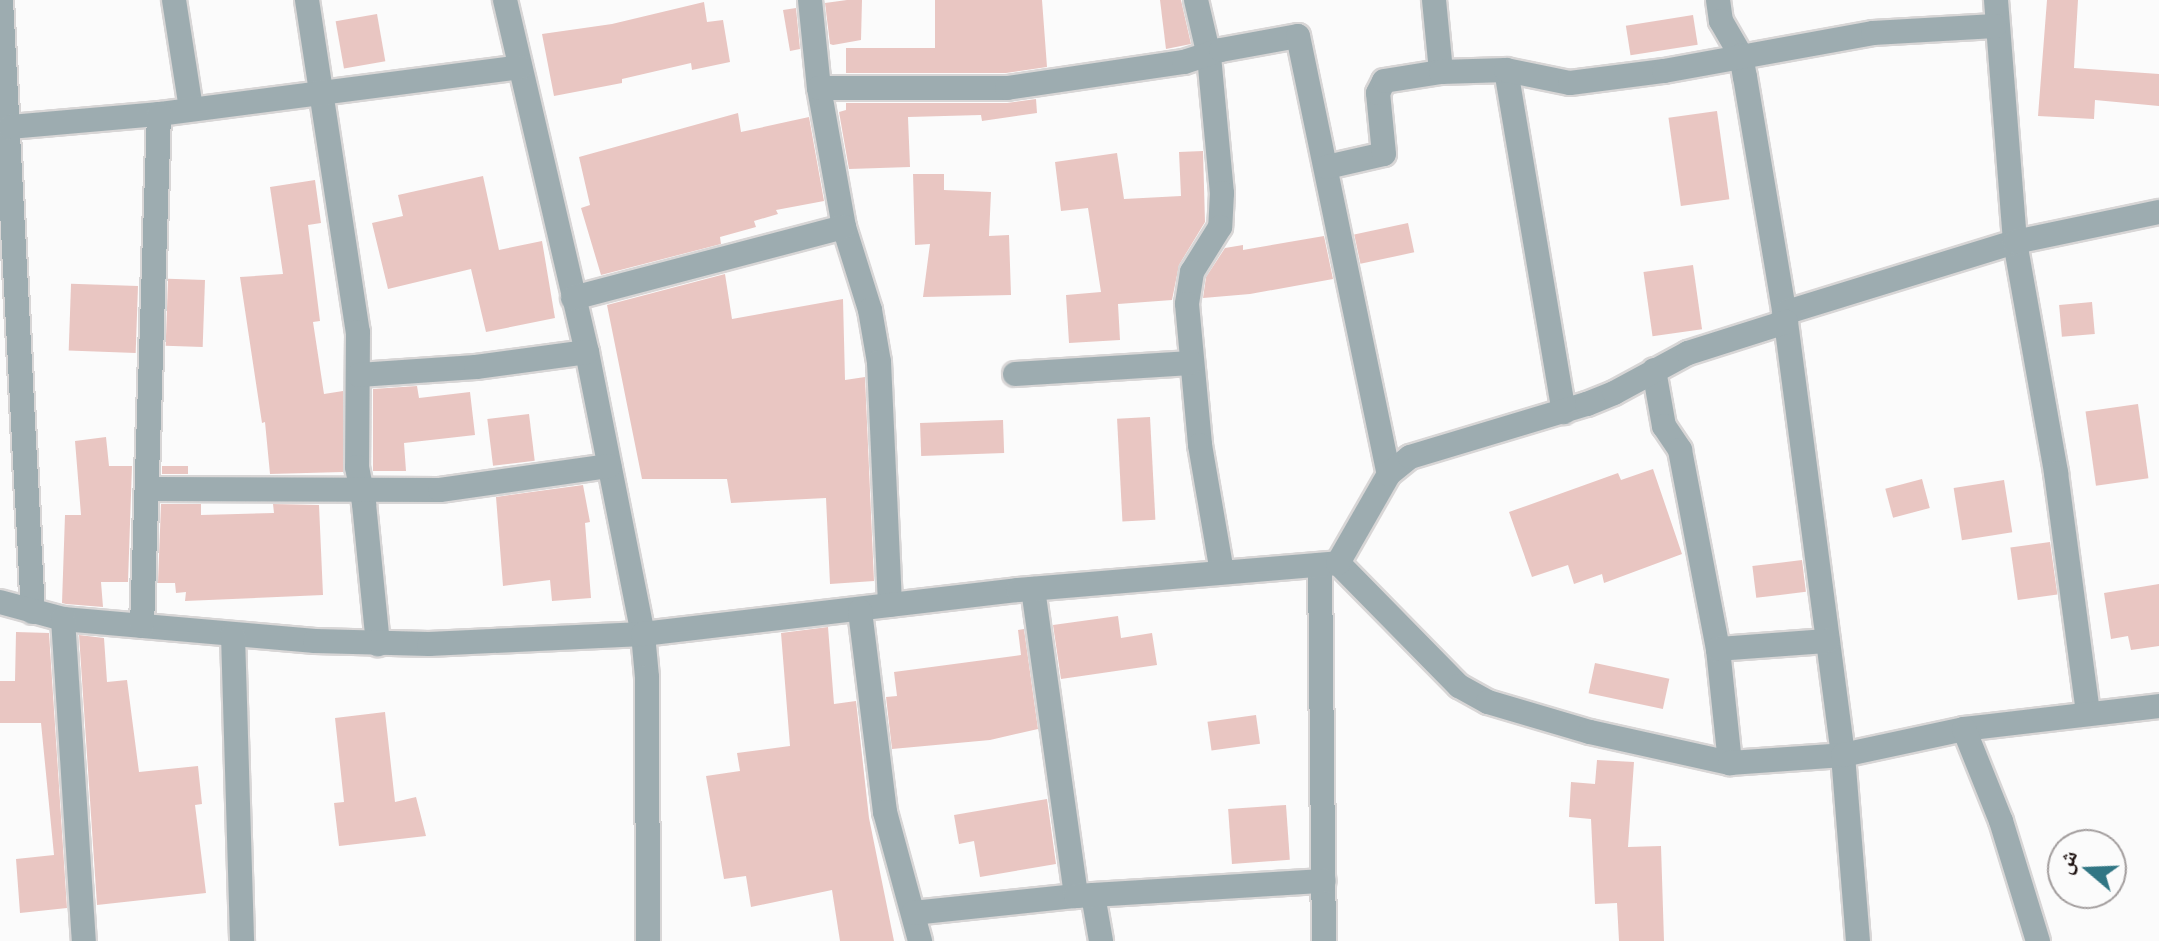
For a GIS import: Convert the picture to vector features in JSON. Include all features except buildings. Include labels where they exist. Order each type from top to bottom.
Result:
[{"type":"street","points":[[1,0],[33,612]]},
{"type":"street","points":[[174,0],[191,109]]},
{"type":"street","points":[[307,0],[357,323],[356,459],[378,644]]},
{"type":"street","points":[[505,0],[587,352],[643,634],[647,677],[648,941]]},
{"type":"street","points":[[810,0],[819,88],[844,227],[870,310],[879,362],[890,605]]},
{"type":"street","points":[[1196,0],[1209,56],[1222,193],[1220,227],[1200,255],[1187,286],[1200,445],[1222,572]]},
{"type":"street","points":[[1434,0],[1441,72]]},
{"type":"street","points":[[1718,0],[1721,21],[1741,55],[1785,318],[1843,755],[1858,941]]},
{"type":"street","points":[[1996,0],[1995,26],[2015,242],[2056,473],[2088,713]]},
{"type":"street","points":[[1327,167],[1384,154],[1378,93],[1384,81],[1441,72],[1506,70],[1570,83],[1664,71],[1873,33],[1995,26]]},
{"type":"street","points":[[819,88],[1007,88],[1209,56],[1221,50],[1298,36],[1389,474]]},
{"type":"street","points":[[10,127],[159,114],[520,67]]},
{"type":"street","points":[[1506,70],[1564,412]]},
{"type":"street","points":[[142,626],[159,114]]},
{"type":"street","points":[[1324,941],[1329,564],[1389,474],[1419,452],[1564,412],[1614,393],[1688,353],[1785,318],[2015,242],[2159,212]]},
{"type":"street","points":[[573,298],[844,227]]},
{"type":"street","points":[[359,375],[476,367],[587,352]]},
{"type":"street","points":[[1015,374],[1191,363]]},
{"type":"street","points":[[1654,370],[1664,426],[1680,450],[1718,649],[1730,763]]},
{"type":"street","points":[[147,489],[440,490],[609,466]]},
{"type":"street","points":[[0,602],[63,619],[233,635],[378,644],[643,634],[1033,589],[1329,564],[1459,686],[1488,702],[1590,732],[1730,763],[1843,755],[1964,729],[2159,706]]},
{"type":"street","points":[[1033,589],[1085,896],[1101,941]]},
{"type":"street","points":[[860,611],[885,812],[920,941]]},
{"type":"street","points":[[63,619],[84,941]]},
{"type":"street","points":[[233,635],[242,941]]},
{"type":"street","points":[[1718,649],[1828,641]]},
{"type":"street","points":[[1964,729],[2001,821],[2038,941]]},
{"type":"street","points":[[913,913],[1085,896],[1324,881]]}]
